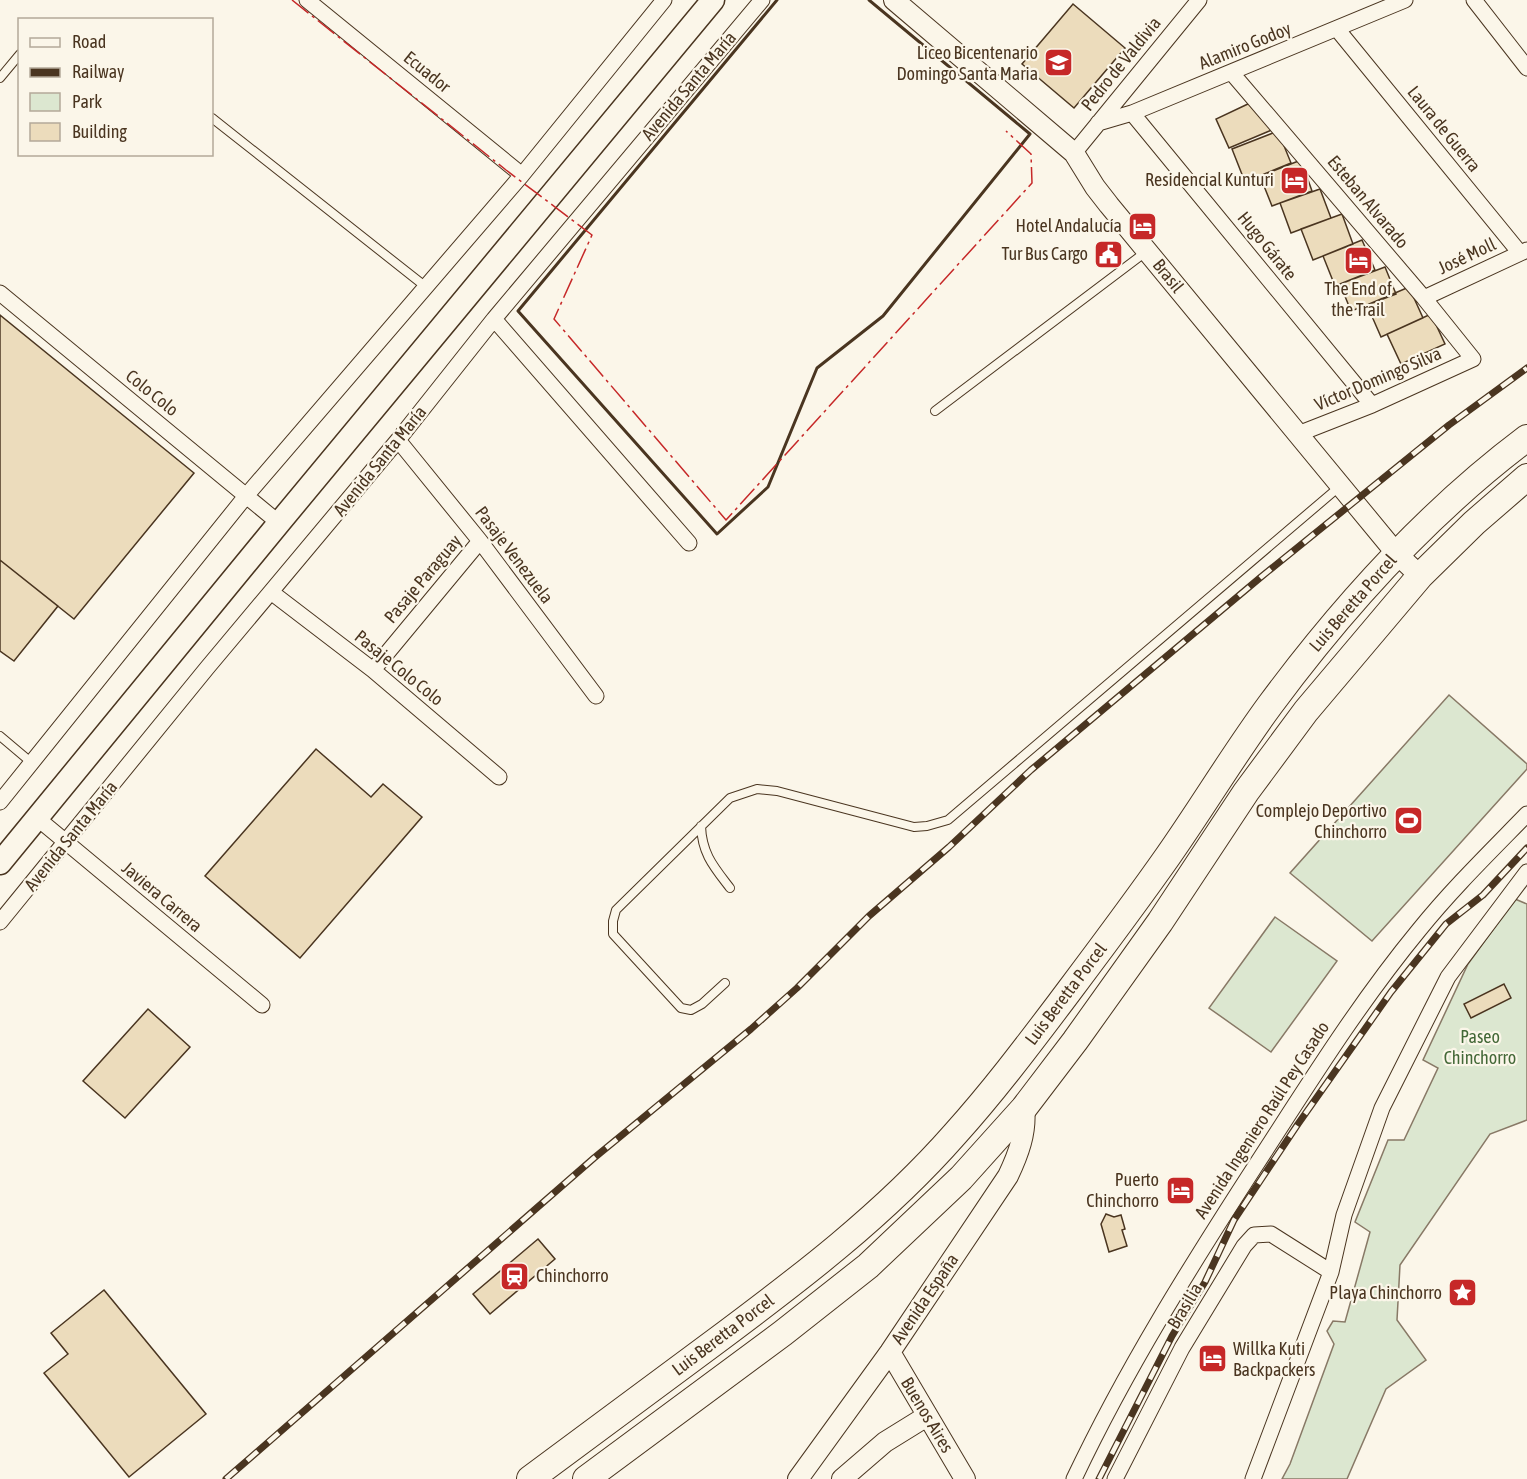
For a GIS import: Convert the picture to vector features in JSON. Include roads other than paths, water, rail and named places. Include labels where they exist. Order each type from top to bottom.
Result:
[{"type":"main road","name":"Avenida Santa María","points":[[0,863],[713,0]]},
{"type":"main road","name":"Luis Beretta Porcel","points":[[530,1479],[814,1266],[887,1202],[948,1142],[1029,1044],[1126,916],[1170,854],[1240,747],[1321,639],[1396,553],[1458,494],[1527,438]]},
{"type":"main road","name":"Luis Beretta Porcel","points":[[586,1479],[783,1333],[868,1266],[960,1178],[1024,1107],[1104,1001],[1287,735],[1420,576],[1474,523],[1527,477]]},
{"type":"street","name":"Ecuador","points":[[307,0],[522,175]]},
{"type":"street","points":[[0,802],[246,496],[522,175],[664,0]]},
{"type":"street","name":"Avenida Santa María","points":[[0,922],[398,440],[494,319],[762,0]]},
{"type":"street","name":"Brasil","points":[[894,0],[1074,153],[1095,187],[1147,251],[1396,553],[1420,576]]},
{"type":"street","name":"Pedro de Valdivia","points":[[1074,153],[1199,0]]},
{"type":"street","name":"Alamiro Godoy","points":[[1098,123],[1132,112],[1405,0]]},
{"type":"street","points":[[1474,0],[1527,68]]},
{"type":"street","name":"Laura de Guerra","points":[[1337,29],[1524,251]]},
{"type":"street","name":"Esteban Alvarado","points":[[1231,72],[1424,298],[1473,359]]},
{"type":"street","name":"Hugo Gárate","points":[[1132,112],[1372,405]]},
{"type":"street","name":"José Moll","points":[[1424,298],[1524,251]]},
{"type":"street","name":"Colo Colo","points":[[0,293],[279,523]]},
{"type":"street","points":[[494,319],[689,543]]},
{"type":"street","name":"Víctor Domingo Silva","points":[[1298,434],[1372,405],[1473,359]]},
{"type":"street","name":"Pasaje Venezuela","points":[[398,440],[480,541],[596,696]]},
{"type":"street","name":"Pasaje Paraguay","points":[[373,670],[480,541]]},
{"type":"street","name":"Pasaje Colo Colo","points":[[271,592],[373,670],[499,777]]},
{"type":"street","name":"Avenida Ingeniero Raúl Pey Casado","points":[[1074,1479],[1135,1359],[1171,1299],[1212,1232],[1360,1006],[1419,930],[1462,880],[1527,814]]},
{"type":"street","name":"Javiera Carrera","points":[[37,818],[262,1005]]},
{"type":"street","points":[[1252,1479],[1330,1272],[1344,1215],[1382,1108],[1448,977],[1525,877]]},
{"type":"street","name":"Avenida España","points":[[798,1479],[890,1352],[1008,1176],[1017,1157],[1023,1131],[1024,1107]]},
{"type":"street","name":"Brasilia","points":[[1114,1479],[1182,1348],[1244,1246],[1254,1235],[1271,1234],[1330,1272]]},
{"type":"street","name":"Buenos Aires","points":[[890,1352],[965,1479]]},
{"type":"street","points":[[842,1479],[885,1442],[927,1416]]},
{"type":"lane","points":[[0,78],[18,56]]},
{"type":"lane","points":[[213,119],[426,287]]},
{"type":"lane","points":[[935,411],[1147,251]]},
{"type":"lane","points":[[725,983],[702,1004],[691,1010],[681,1008],[613,934],[613,921],[616,910],[730,798],[757,789],[777,791],[914,827],[948,820],[1340,486]]},
{"type":"lane","points":[[0,736],[32,763]]},
{"type":"lane","points":[[701,826],[702,843],[710,861],[730,888]]},
{"type":"railway","points":[[226,1479],[594,1158],[751,1029],[797,988],[869,916],[949,847],[1031,770],[1261,577],[1449,425],[1527,368]]},
{"type":"railway","points":[[1099,1479],[1172,1336],[1205,1282],[1234,1220],[1298,1124],[1391,992],[1446,924],[1483,895],[1527,848]]},
{"type":"place","name":"Liceo Bicentenario Domingo Santa Maria","points":[[1059,63]]},
{"type":"place","name":"Residencial Kunturi","points":[[1295,180]]},
{"type":"place","name":"Hotel Andalucía","points":[[1143,226]]},
{"type":"place","name":"Tur Bus Cargo","points":[[1109,254]]},
{"type":"place","name":"The End of the Trail","points":[[1358,260]]},
{"type":"place","name":"Complejo Deportivo Chinchorro","points":[[1408,821]]},
{"type":"place","name":"Puerto Chinchorro","points":[[1180,1190]]},
{"type":"place","name":"Chinchorro","points":[[515,1276]]},
{"type":"place","name":"Playa Chinchorro","points":[[1463,1293]]},
{"type":"place","name":"Willka Kuti Backpackers","points":[[1212,1359]]},
{"type":"park label","name":"Paseo Chinchorro","points":[[1480,1047]]}]
